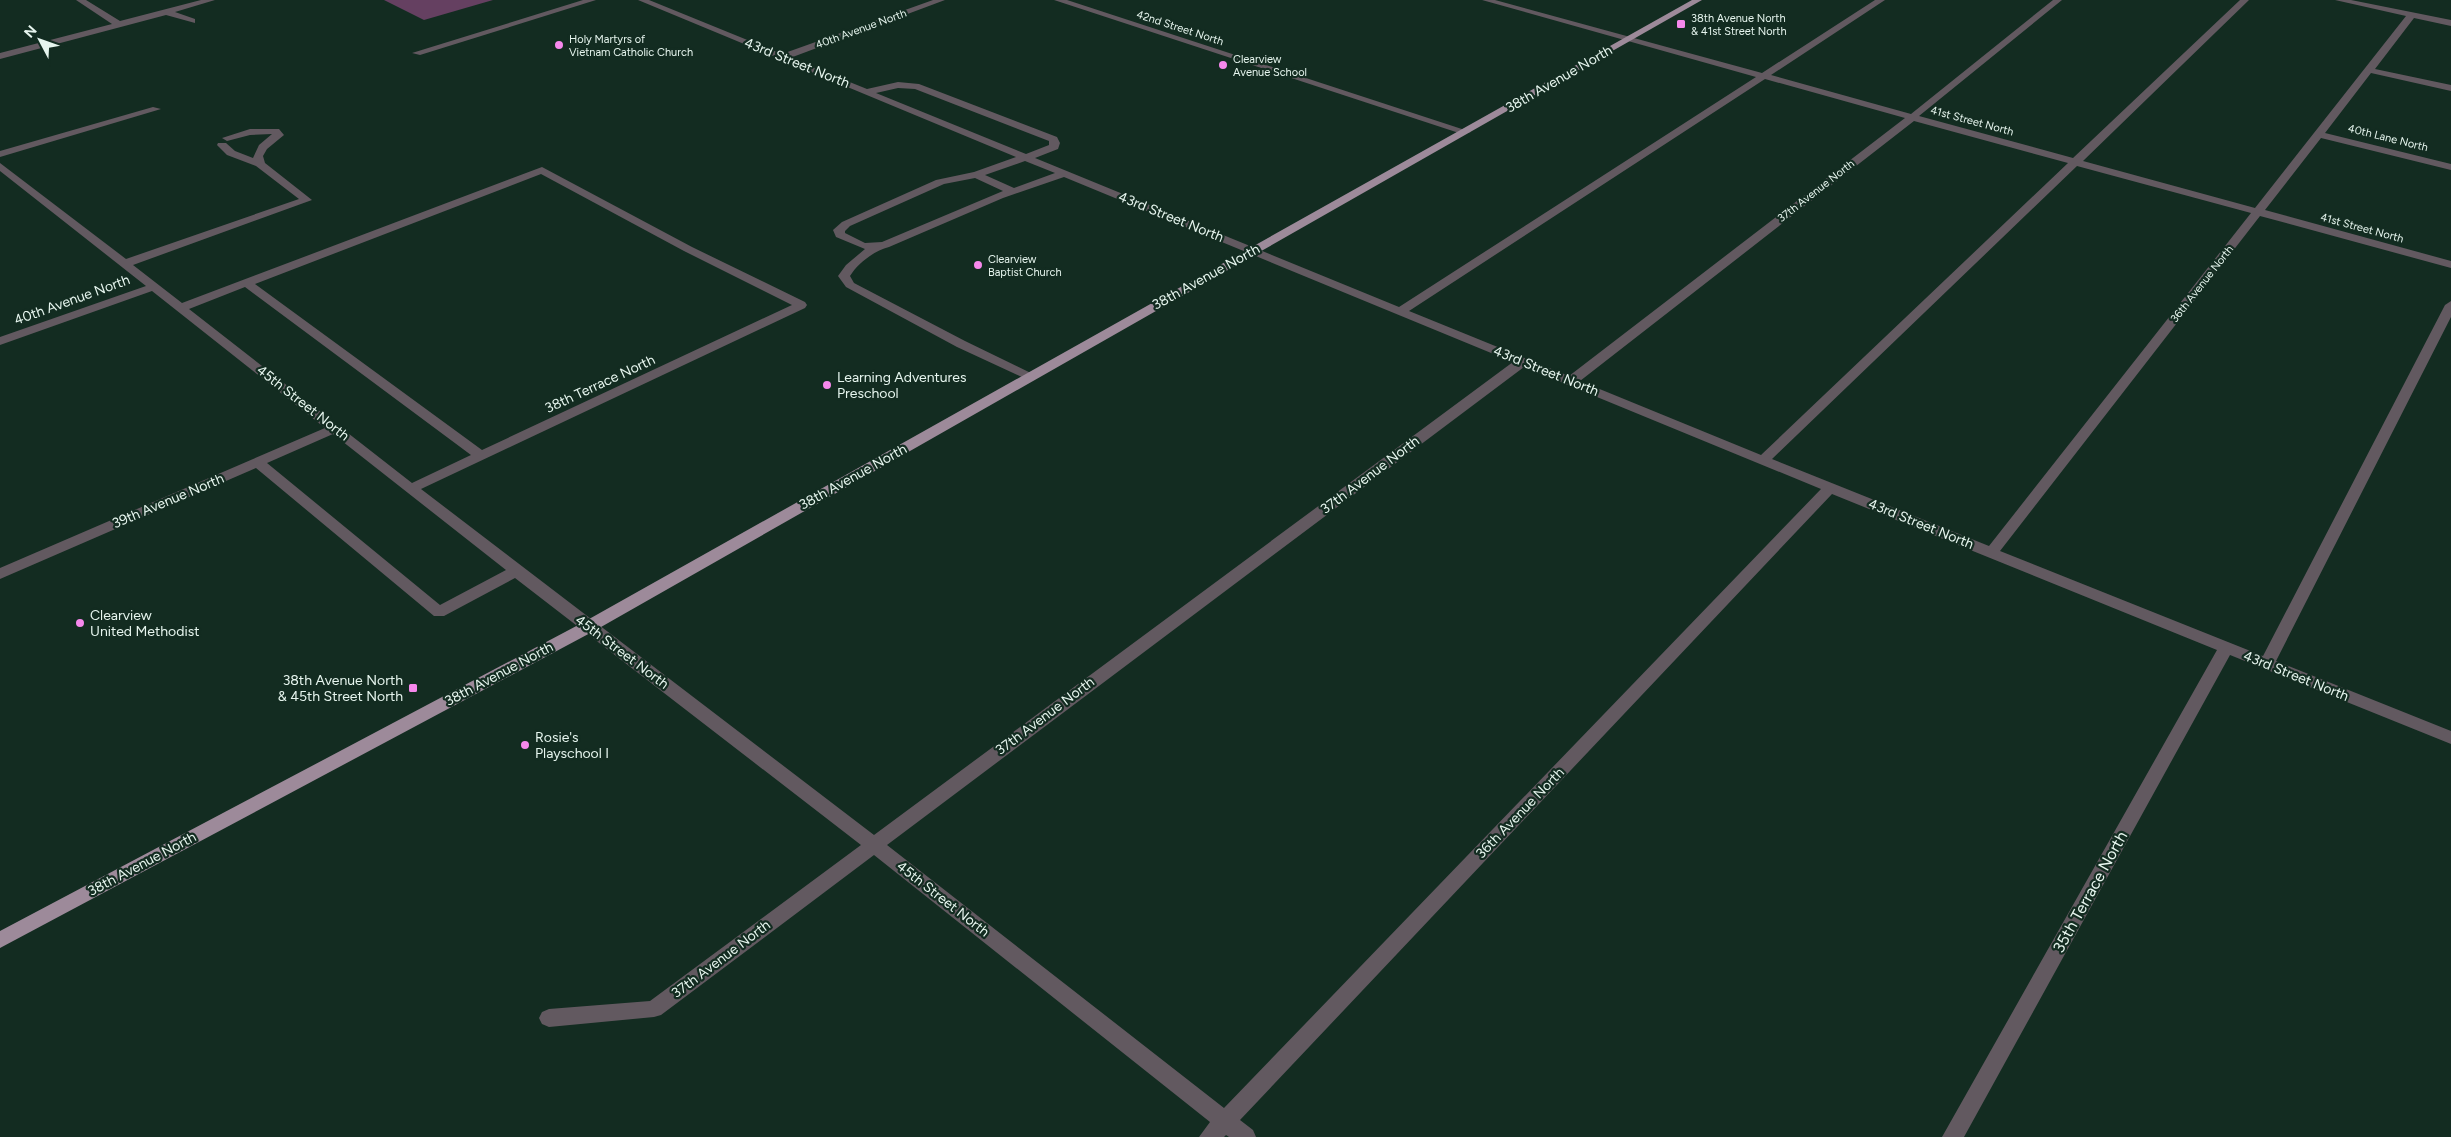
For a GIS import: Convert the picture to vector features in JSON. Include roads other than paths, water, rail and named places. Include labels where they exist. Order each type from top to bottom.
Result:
[{"type":"main road","name":"38th Avenue North","points":[[0,940],[588,627],[1698,0]]},
{"type":"street","points":[[80,0],[118,24]]},
{"type":"street","points":[[0,56],[211,0]]},
{"type":"street","points":[[417,53],[592,0]]},
{"type":"street","name":"43rd Street North","points":[[642,0],[1830,488],[2451,738]]},
{"type":"street","name":"40th Avenue North","points":[[781,58],[941,0]]},
{"type":"street","name":"42nd Street North","points":[[1058,0],[1466,132]]},
{"type":"street","name":"41st Street North","points":[[1486,0],[1503,2],[1628,40],[2451,265]]},
{"type":"street","points":[[1401,311],[1881,0]]},
{"type":"street","name":"37th Avenue North","points":[[1571,381],[1911,118],[2058,0]]},
{"type":"street","points":[[1763,460],[2245,0]]},
{"type":"street","points":[[2339,0],[2451,23]]},
{"type":"street","points":[[166,12],[192,21]]},
{"type":"street","name":"36th Avenue North","points":[[1992,552],[2412,15]]},
{"type":"street","points":[[2369,70],[2451,88]]},
{"type":"street","points":[[865,92],[898,85],[916,86],[1053,139],[1054,146],[1028,158],[976,176],[958,177],[940,182],[846,224],[839,230],[840,235],[862,247],[874,248]]},
{"type":"street","points":[[0,154],[156,108]]},
{"type":"street","points":[[237,156],[250,136],[258,131]]},
{"type":"street","points":[[124,264],[307,200],[260,164],[224,150],[224,142],[258,131],[275,131],[279,135],[263,147],[258,156],[260,164]]},
{"type":"street","name":"40th Lane North","points":[[2319,134],[2451,167]]},
{"type":"street","name":"45th Street North","points":[[0,166],[6,178],[154,287],[588,627],[873,844],[1245,1137]]},
{"type":"street","name":"38th Terrace North","points":[[245,282],[542,170],[688,249],[801,305],[410,489]]},
{"type":"street","points":[[1032,376],[961,344],[850,285],[844,276],[850,267],[874,248],[1064,173]]},
{"type":"street","points":[[976,176],[1014,192]]},
{"type":"street","points":[[180,308],[245,282],[482,456]]},
{"type":"street","name":"40th Avenue North","points":[[0,342],[154,287]]},
{"type":"street","points":[[2267,664],[2451,305]]},
{"type":"street","name":"37th Avenue North","points":[[549,1018],[654,1009],[1522,362]]},
{"type":"street","name":"39th Avenue North","points":[[0,574],[336,428]]},
{"type":"street","points":[[258,462],[439,612],[516,571]]},
{"type":"street","name":"36th Avenue North","points":[[1210,1137],[1830,488]]},
{"type":"street","name":"35th Terrace North","points":[[1953,1137],[2226,647]]},
{"type":"place","name":"38th Avenue North & 41st Street North","points":[[1681,24]]},
{"type":"place","name":"Holy Martyrs of Vietnam Catholic Church","points":[[559,45]]},
{"type":"place","name":"Clearview Avenue School","points":[[1223,65]]},
{"type":"place","name":"Clearview Baptist Church","points":[[978,265]]},
{"type":"place","name":"Learning Adventures Preschool","points":[[827,385]]},
{"type":"place","name":"Clearview United Methodist","points":[[80,623]]},
{"type":"place","name":"38th Avenue North & 45th Street North","points":[[413,688]]},
{"type":"place","name":"Rosie's Playschool I","points":[[525,745]]}]
